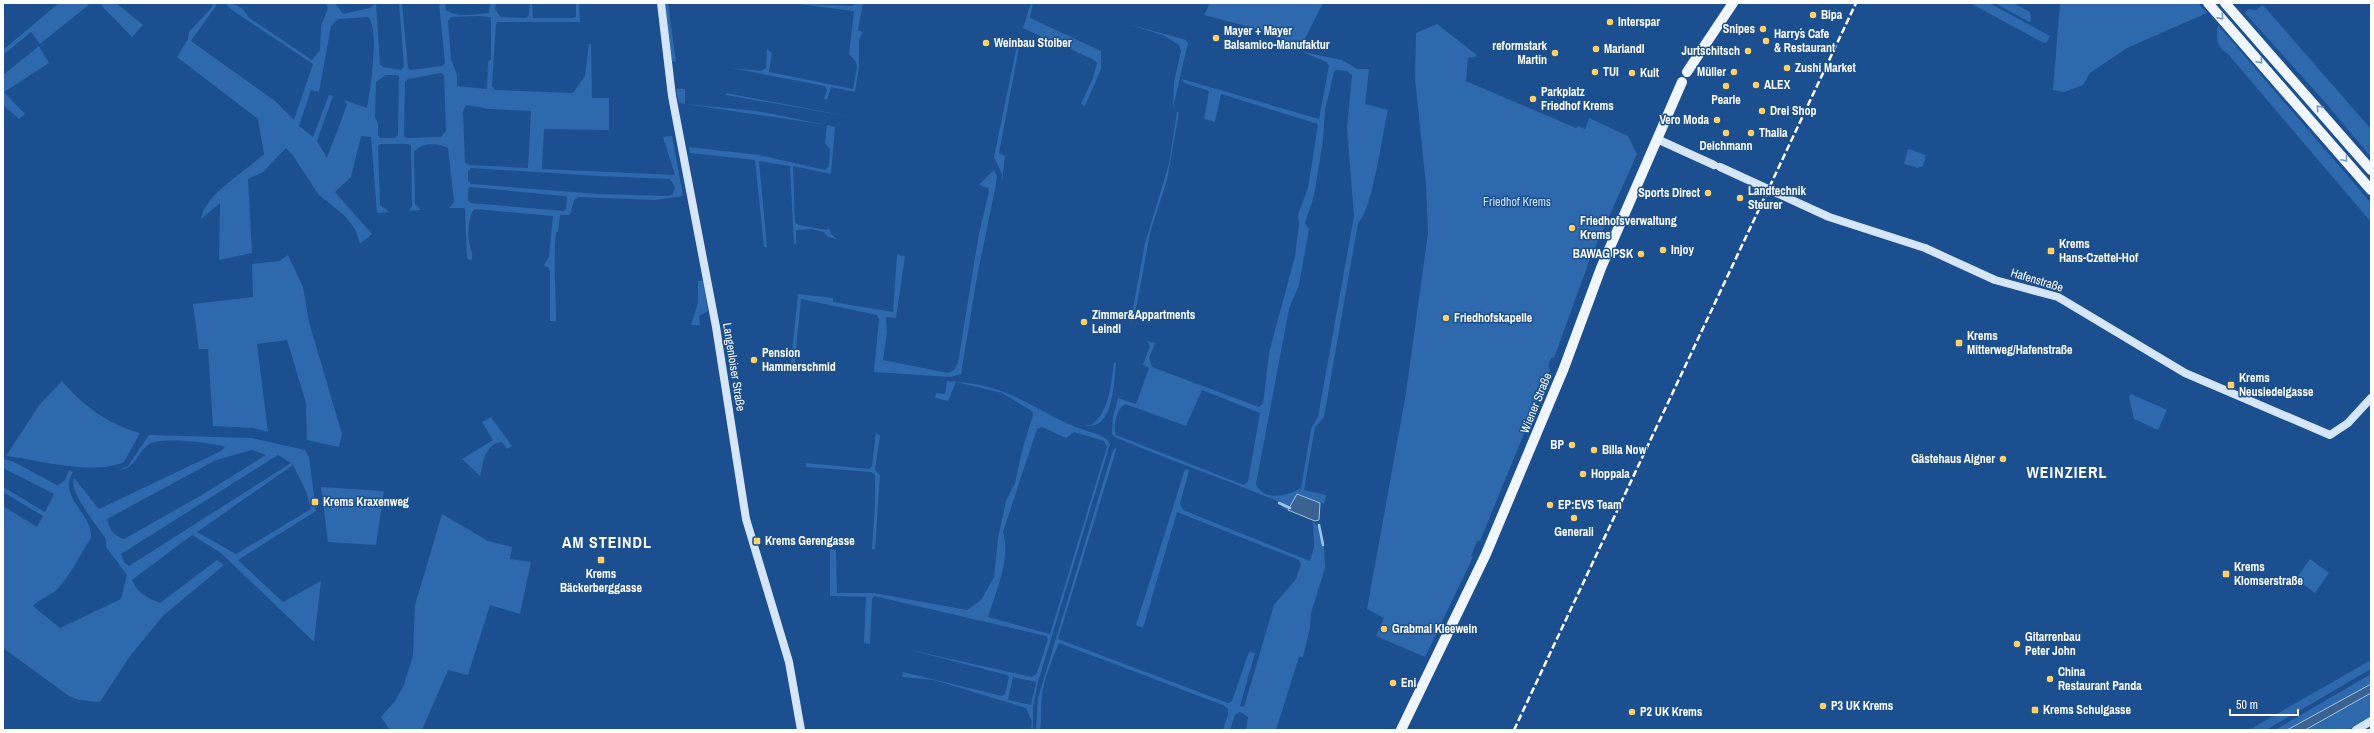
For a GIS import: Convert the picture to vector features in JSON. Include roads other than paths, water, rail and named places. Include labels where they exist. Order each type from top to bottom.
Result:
[{"type":"main road","points":[[1687,72],[1733,3]]},
{"type":"main road","points":[[2208,3],[2234,31],[2371,190]]},
{"type":"main road","points":[[2225,3],[2371,170]]},
{"type":"main road","name":"Wiener Straße","points":[[1401,730],[1486,554],[1561,375],[1601,268],[1682,82]]},
{"type":"street","name":"Langenloiser Straße","points":[[660,3],[672,96],[716,327],[744,510],[756,558],[788,662],[801,730]]},
{"type":"street","name":"Hafenstraße","points":[[1656,139],[1829,216],[1925,248],[1995,280],[2058,297],[2185,373],[2330,435],[2348,423],[2371,398]]},
{"type":"street","points":[[2356,730],[2371,721]]},
{"type":"waterway","points":[[1279,503],[1290,508]]},
{"type":"waterway","points":[[1319,525],[1323,545]]},
{"type":"railway","points":[[1514,730],[1856,3]]},
{"type":"place","name":"Bipa","points":[[1813,15]]},
{"type":"place","name":"Interspar","points":[[1610,22]]},
{"type":"place","name":"Snipes","points":[[1763,29]]},
{"type":"place","name":"Mayer + Mayer Balsamico-Manufaktur","points":[[1216,38]]},
{"type":"place","name":"Harry´s Cafe & Restaurant","points":[[1766,41]]},
{"type":"place","name":"Weinbau Stoiber","points":[[986,43]]},
{"type":"place","name":"Mariandl","points":[[1596,49]]},
{"type":"place","name":"Jurtschitsch","points":[[1748,51]]},
{"type":"place","name":"reformstark Martin","points":[[1555,53]]},
{"type":"place","name":"Zushi Market","points":[[1787,68]]},
{"type":"place","name":"TUI","points":[[1595,72]]},
{"type":"place","name":"Müller","points":[[1734,72]]},
{"type":"place","name":"Kult","points":[[1632,73]]},
{"type":"place","name":"ALEX","points":[[1756,85]]},
{"type":"place","name":"Pearle","points":[[1726,86]]},
{"type":"place","name":"Parkplatz Friedhof Krems","points":[[1533,99]]},
{"type":"place","name":"Drei Shop","points":[[1762,111]]},
{"type":"place","name":"Vero Moda","points":[[1717,120]]},
{"type":"place","name":"Deichmann","points":[[1726,133]]},
{"type":"place","name":"Thalia","points":[[1751,133]]},
{"type":"place","name":"Sports Direct","points":[[1708,193]]},
{"type":"place","name":"Landtechnik Steurer","points":[[1740,198]]},
{"type":"place","name":"Friedhofsverwaltung Krems","points":[[1572,228]]},
{"type":"place","name":"Injoy","points":[[1663,250]]},
{"type":"place","name":"Krems Hans-Czettel-Hof","points":[[2051,251]]},
{"type":"place","name":"BAWAG PSK","points":[[1641,254]]},
{"type":"place","name":"Friedhofskapelle","points":[[1446,318]]},
{"type":"place","name":"Zimmer&Appartments Leindl","points":[[1084,322]]},
{"type":"place","name":"Krems Mitterweg/Hafenstraße","points":[[1959,343]]},
{"type":"place","name":"Pension Hammerschmid","points":[[754,360]]},
{"type":"place","name":"Krems Neusiedelgasse","points":[[2231,385]]},
{"type":"place","name":"BP","points":[[1572,445]]},
{"type":"place","name":"Billa Now","points":[[1594,450]]},
{"type":"place","name":"Gästehaus Aigner","points":[[2003,459]]},
{"type":"place","name":"Hoppala","points":[[1583,474]]},
{"type":"place","name":"Krems Kraxenweg","points":[[315,502]]},
{"type":"place","name":"EP:EVS Team","points":[[1550,505]]},
{"type":"place","name":"Generali","points":[[1574,518]]},
{"type":"place","name":"Krems Gerengasse","points":[[757,541]]},
{"type":"place","name":"Krems Bäckerberggasse","points":[[601,560]]},
{"type":"place","name":"Krems Klomserstraße","points":[[2226,574]]},
{"type":"place","name":"Grabmal Kleewein","points":[[1384,629]]},
{"type":"place","name":"Gitarrenbau Peter John","points":[[2017,644]]},
{"type":"place","name":"China Restaurant Panda","points":[[2050,679]]},
{"type":"place","name":"Eni","points":[[1393,683]]},
{"type":"place","name":"P3 UK Krems","points":[[1823,706]]},
{"type":"place","name":"Krems Schulgasse","points":[[2035,710]]},
{"type":"place","name":"P2 UK Krems","points":[[1632,712]]},
{"type":"district","name":"WEINZIERL","points":[[2067,472]]},
{"type":"district","name":"AM STEINDL","points":[[607,542]]},
{"type":"park label","name":"Friedhof Krems","points":[[1517,202]]}]
